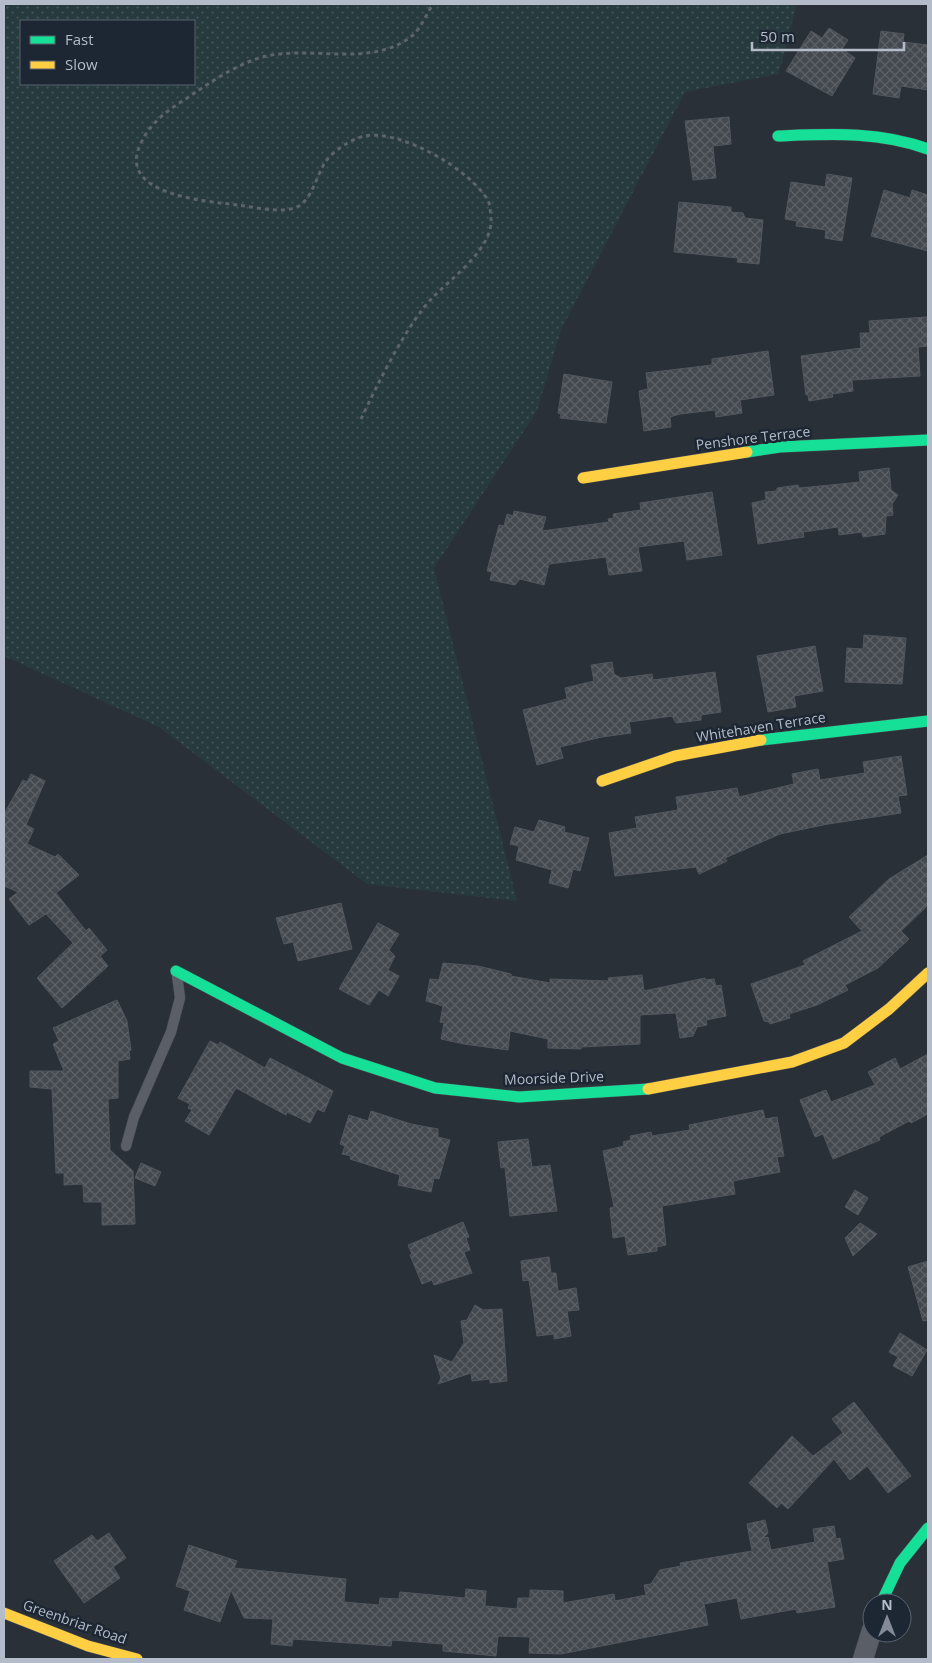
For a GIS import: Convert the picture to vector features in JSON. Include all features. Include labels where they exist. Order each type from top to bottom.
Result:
[{"type":"street","points":[[778,136],[848,133],[908,140],[928,149]]},
{"type":"street","name":"Penshore Terrace","points":[[584,478],[780,447],[928,440]]},
{"type":"street","name":"Whitehaven Terrace","points":[[602,781],[675,756],[769,739],[928,721]]},
{"type":"street","name":"Moorside Drive","points":[[176,971],[342,1058],[435,1088],[519,1097],[647,1089],[792,1062],[844,1043],[889,1009],[928,973]]},
{"type":"street","points":[[884,1593],[908,1549],[928,1528]]},
{"type":"street","name":"Greenbriar Road","points":[[4,1613],[88,1646],[137,1659]]},
{"type":"street","points":[[863,1659],[868,1643]]},
{"type":"lane","points":[[126,1146],[134,1117],[171,1032],[180,998],[176,971]]},
{"type":"path","points":[[361,420],[375,388],[409,331],[431,299],[460,273],[484,244],[491,227],[489,200],[472,181],[448,162],[421,147],[395,138],[366,136],[344,145],[327,159],[308,198],[298,207],[283,210],[199,200],[167,193],[143,179],[136,159],[140,143],[160,116],[227,73],[259,58],[290,53],[382,51],[414,34],[433,4]]},
{"type":"green space","points":[[4,4],[797,4],[779,74],[685,92],[561,330],[537,411],[434,568],[517,901],[367,884],[159,727],[4,656]]},
{"type":"building","points":[[829,28],[848,40],[842,49],[855,58],[832,96],[786,71],[811,31],[822,38]]},
{"type":"building","points":[[881,31],[904,34],[903,42],[928,45],[928,90],[901,86],[899,98],[873,94]]},
{"type":"building","points":[[729,117],[731,144],[713,146],[716,178],[693,180],[685,121]]},
{"type":"building","points":[[827,174],[852,178],[842,241],[825,238],[826,230],[796,226],[797,221],[785,219],[791,182],[825,187]]},
{"type":"building","points":[[884,190],[910,198],[912,190],[928,195],[928,251],[871,236]]},
{"type":"building","points":[[679,202],[731,207],[731,212],[743,213],[745,218],[763,220],[759,264],[737,262],[738,258],[674,252]]},
{"type":"building","points":[[927,317],[928,346],[918,347],[920,376],[852,380],[853,391],[832,394],[833,397],[809,401],[808,395],[806,395],[801,356],[861,348],[860,333],[870,333],[869,321]]},
{"type":"building","points":[[768,351],[774,395],[740,400],[742,413],[716,417],[715,410],[680,414],[670,417],[671,427],[644,431],[639,391],[648,389],[646,373],[712,365],[712,359]]},
{"type":"building","points":[[564,374],[612,382],[606,423],[560,418],[561,414],[558,413]]},
{"type":"building","points":[[889,468],[891,490],[898,495],[892,504],[893,515],[886,516],[885,534],[863,537],[862,532],[839,535],[838,527],[803,532],[804,537],[758,544],[752,503],[766,500],[765,492],[777,491],[777,488],[798,485],[799,488],[860,482],[859,472]]},
{"type":"building","points":[[712,492],[722,555],[687,560],[684,541],[638,547],[642,571],[609,575],[606,557],[549,564],[544,585],[520,579],[515,585],[490,580],[492,572],[487,571],[499,525],[504,526],[507,514],[513,516],[514,511],[546,517],[542,531],[609,522],[608,519],[614,518],[613,514],[641,510],[640,503]]},
{"type":"building","points":[[864,635],[906,638],[902,684],[845,682],[847,648],[863,649]]},
{"type":"building","points":[[815,646],[823,691],[794,696],[796,707],[768,712],[757,656]]},
{"type":"building","points":[[612,662],[614,674],[621,678],[652,674],[653,680],[715,672],[721,712],[701,715],[701,720],[676,723],[672,716],[629,722],[631,733],[602,737],[560,747],[563,758],[537,765],[523,710],[567,699],[565,688],[594,681],[591,665]]},
{"type":"building","points":[[901,756],[907,795],[898,796],[901,813],[828,824],[780,834],[725,858],[727,861],[699,874],[696,867],[615,876],[609,833],[637,828],[635,817],[678,810],[676,797],[737,788],[739,797],[794,784],[792,774],[818,769],[820,780],[865,773],[863,762]]},
{"type":"building","points":[[31,774],[45,781],[26,825],[34,829],[27,844],[55,857],[58,854],[79,875],[56,893],[86,931],[89,928],[107,950],[100,956],[108,966],[62,1008],[37,978],[73,943],[46,914],[29,925],[9,899],[18,892],[4,886],[4,814],[23,780],[27,782]]},
{"type":"building","points":[[539,820],[565,827],[564,832],[589,838],[580,871],[573,869],[568,888],[549,883],[552,870],[516,860],[519,846],[510,844],[515,827],[534,832]]},
{"type":"building","points":[[928,855],[928,905],[901,931],[909,939],[878,968],[845,985],[848,990],[817,1005],[789,1014],[790,1018],[770,1024],[764,1021],[751,984],[805,965],[803,961],[862,931],[849,917],[889,879]]},
{"type":"building","points":[[341,903],[352,949],[298,961],[293,942],[284,944],[276,918]]},
{"type":"building","points":[[378,923],[399,934],[389,950],[395,956],[388,970],[399,976],[388,996],[379,990],[369,1005],[339,989]]},
{"type":"building","points":[[443,963],[478,966],[511,974],[511,976],[550,983],[550,979],[609,981],[608,978],[642,975],[644,991],[705,978],[706,980],[714,979],[716,986],[721,985],[726,1016],[706,1020],[707,1025],[697,1027],[693,1036],[680,1038],[676,1013],[640,1015],[640,1044],[581,1047],[581,1049],[548,1048],[548,1039],[510,1031],[508,1050],[464,1044],[441,1039],[444,1023],[440,1022],[443,1006],[426,1001],[430,979],[439,980]]},
{"type":"building","points":[[117,1000],[127,1021],[131,1050],[129,1051],[130,1059],[118,1061],[118,1098],[108,1099],[110,1150],[133,1171],[135,1224],[102,1225],[102,1202],[84,1202],[83,1184],[64,1185],[64,1173],[56,1173],[52,1089],[30,1087],[30,1071],[64,1071],[53,1044],[59,1041],[53,1028]]},
{"type":"building","points":[[210,1041],[218,1045],[220,1042],[265,1068],[270,1058],[333,1091],[324,1112],[317,1109],[310,1123],[287,1112],[286,1115],[236,1088],[209,1135],[185,1121],[192,1110],[188,1108],[190,1104],[178,1098]]},
{"type":"building","points":[[928,1054],[928,1114],[911,1123],[909,1121],[879,1137],[880,1140],[833,1159],[823,1134],[815,1137],[800,1100],[826,1090],[831,1102],[875,1085],[868,1072],[895,1058],[900,1069]]},
{"type":"building","points":[[763,1110],[765,1119],[777,1117],[784,1156],[777,1157],[780,1172],[733,1181],[735,1194],[662,1206],[666,1245],[657,1247],[657,1251],[628,1255],[625,1236],[613,1238],[610,1208],[614,1207],[603,1151],[624,1146],[623,1142],[631,1140],[630,1136],[651,1132],[652,1136],[690,1130],[689,1125]]},
{"type":"building","points":[[371,1111],[411,1124],[438,1129],[438,1137],[450,1140],[439,1179],[434,1178],[431,1192],[398,1185],[400,1175],[350,1159],[351,1156],[342,1154],[345,1146],[340,1144],[349,1115],[368,1121]]},
{"type":"building","points":[[528,1139],[532,1167],[550,1165],[557,1211],[510,1216],[505,1167],[501,1168],[498,1142]]},
{"type":"building","points":[[141,1163],[161,1172],[155,1186],[135,1178]]},
{"type":"building","points":[[855,1190],[868,1198],[858,1215],[845,1207]]},
{"type":"building","points":[[463,1222],[469,1237],[466,1238],[470,1250],[464,1252],[472,1273],[434,1285],[432,1280],[422,1284],[408,1245]]},
{"type":"building","points":[[860,1223],[877,1234],[853,1256],[845,1238]]},
{"type":"building","points":[[549,1257],[551,1273],[556,1273],[558,1291],[576,1288],[579,1310],[567,1311],[571,1336],[554,1339],[554,1334],[537,1336],[529,1280],[523,1281],[521,1261]]},
{"type":"building","points":[[928,1261],[928,1320],[923,1321],[908,1267]]},
{"type":"building","points":[[475,1305],[483,1310],[502,1309],[507,1381],[490,1383],[490,1379],[472,1381],[471,1373],[438,1384],[441,1378],[434,1355],[452,1362],[464,1343],[461,1321],[467,1320]]},
{"type":"building","points":[[900,1333],[927,1350],[912,1376],[893,1366],[898,1357],[889,1352]]},
{"type":"building","points":[[854,1402],[911,1476],[888,1493],[867,1466],[850,1480],[834,1459],[788,1509],[781,1503],[777,1508],[749,1483],[792,1436],[813,1456],[843,1433],[832,1419]]},
{"type":"building","points":[[765,1520],[768,1533],[763,1538],[768,1537],[771,1550],[815,1542],[813,1529],[834,1526],[836,1539],[840,1538],[844,1559],[827,1562],[835,1607],[797,1613],[796,1609],[741,1619],[737,1598],[704,1604],[708,1625],[561,1654],[529,1653],[530,1637],[498,1636],[496,1656],[443,1651],[443,1644],[392,1640],[391,1646],[293,1639],[292,1646],[271,1644],[273,1619],[244,1618],[231,1590],[220,1622],[184,1610],[190,1591],[176,1586],[189,1545],[237,1561],[234,1568],[346,1579],[344,1602],[379,1605],[380,1598],[399,1599],[400,1592],[465,1598],[466,1589],[486,1591],[485,1606],[517,1609],[518,1598],[530,1598],[530,1590],[563,1591],[563,1603],[614,1594],[615,1601],[646,1595],[644,1585],[651,1584],[660,1570],[681,1566],[680,1563],[752,1551],[747,1524]]},
{"type":"building","points":[[109,1533],[126,1558],[113,1567],[120,1578],[84,1603],[54,1561],[92,1535],[97,1541]]},
{"type":"traffic: fast","points":[[778,136],[835,134],[873,136],[910,143],[928,149]]},
{"type":"traffic: fast","points":[[747,452],[780,447],[928,440]]},
{"type":"traffic: fast","points":[[761,740],[928,721]]},
{"type":"traffic: fast","points":[[176,971],[342,1058],[435,1088],[519,1097],[648,1089]]},
{"type":"traffic: fast","points":[[886,1593],[900,1563],[928,1528]]},
{"type":"traffic: slow","points":[[583,478],[747,452]]},
{"type":"traffic: slow","points":[[602,781],[675,756],[761,740]]},
{"type":"traffic: slow","points":[[648,1089],[792,1062],[844,1043],[889,1009],[928,973]]},
{"type":"traffic: slow","points":[[4,1613],[88,1646],[137,1659]]}]
